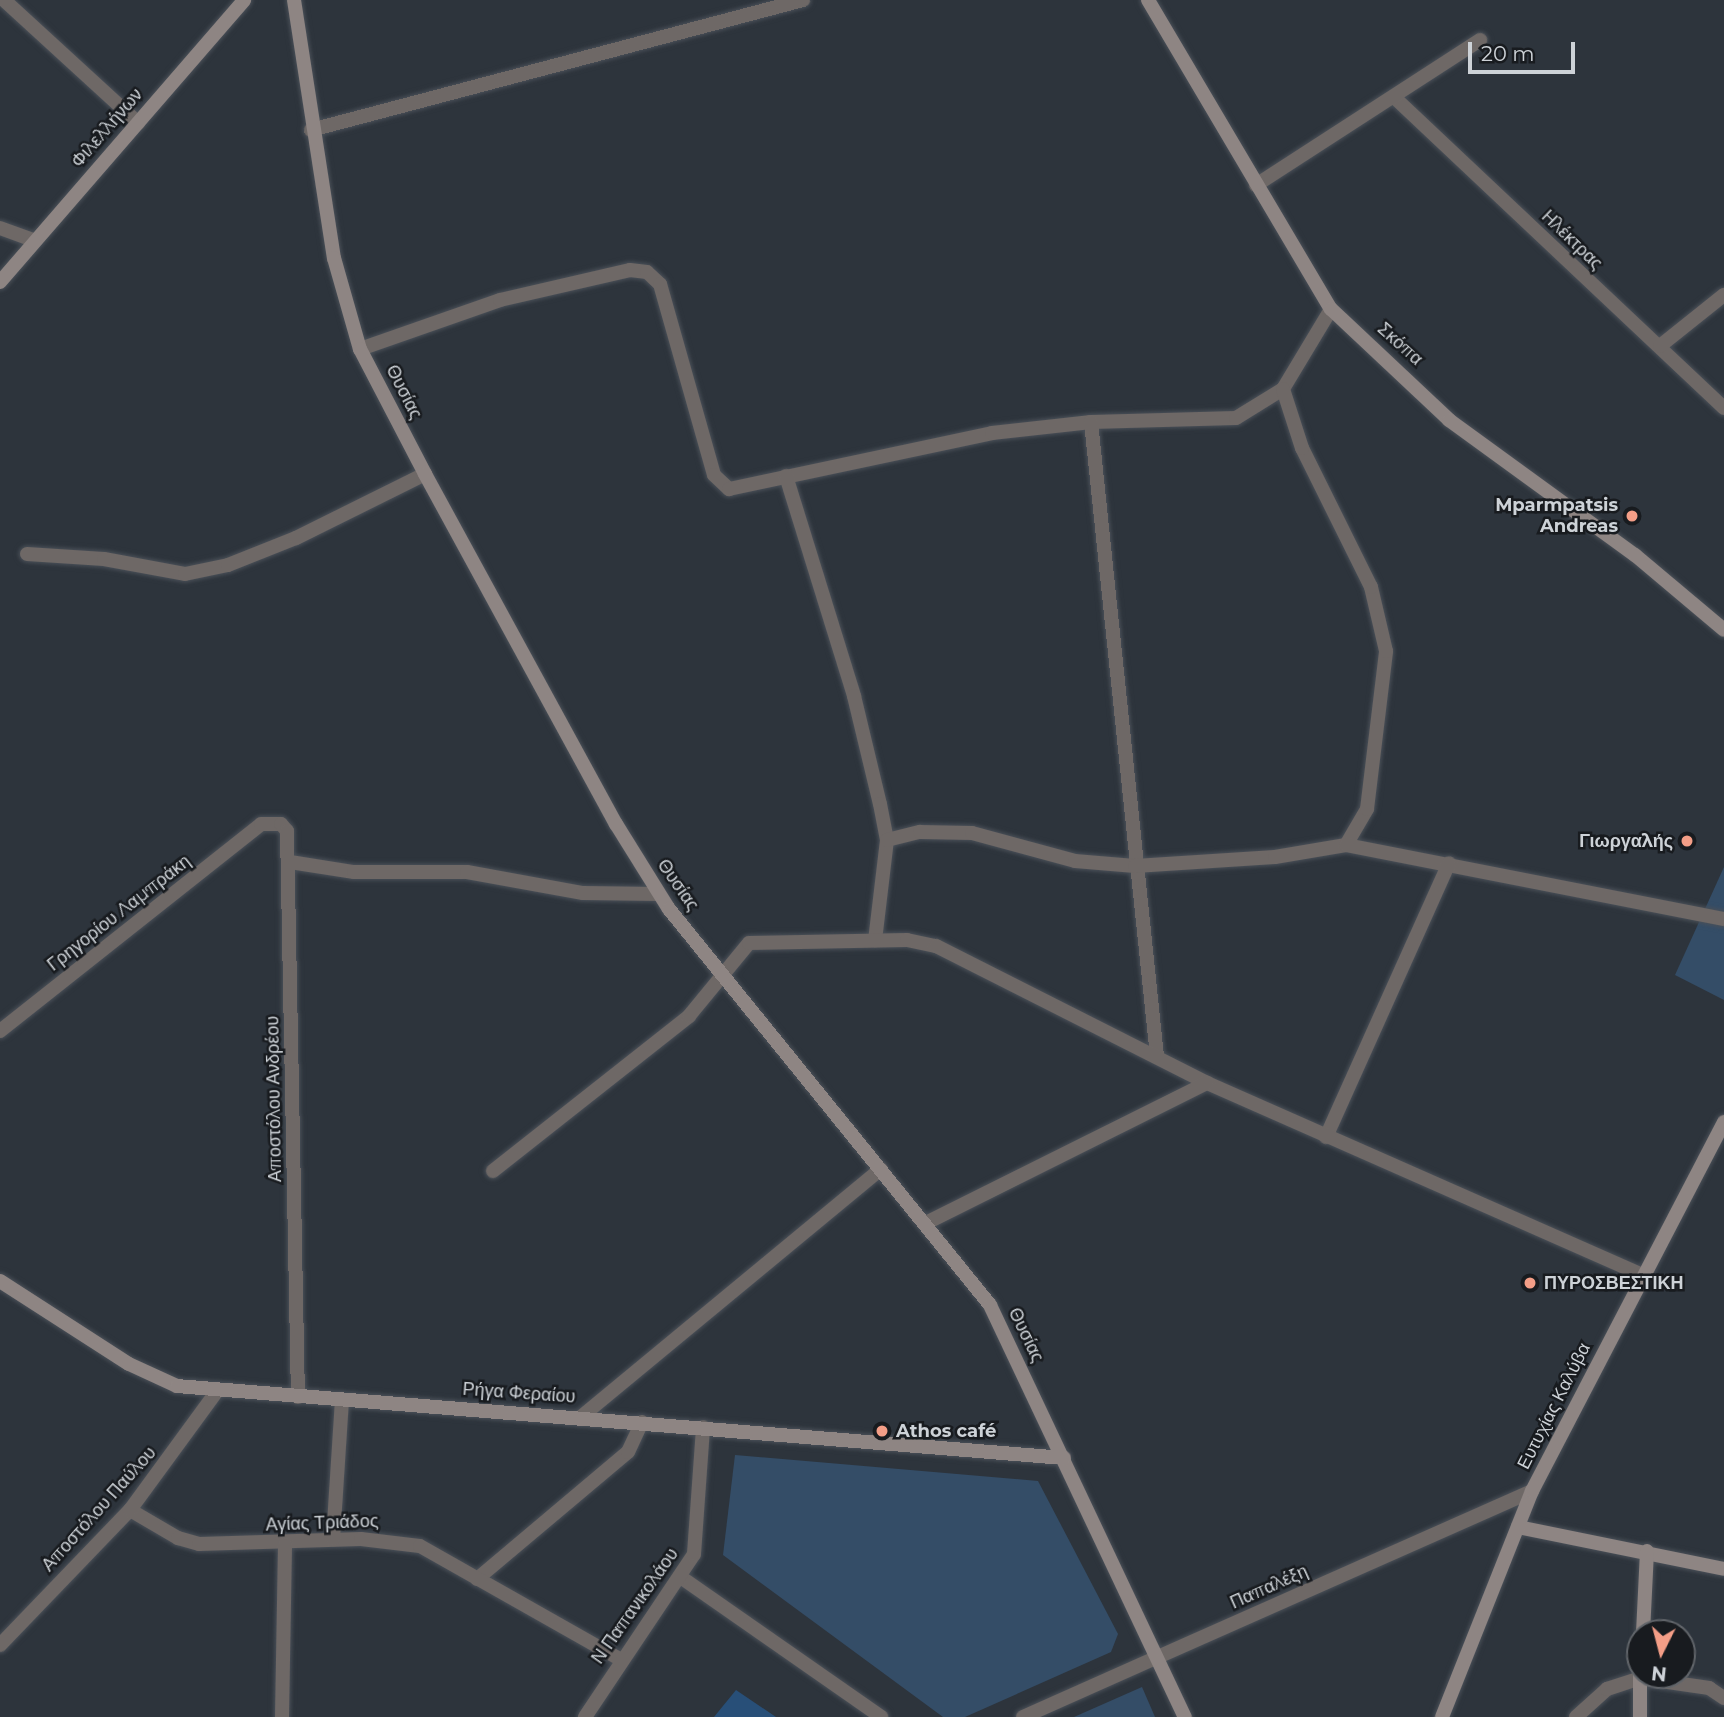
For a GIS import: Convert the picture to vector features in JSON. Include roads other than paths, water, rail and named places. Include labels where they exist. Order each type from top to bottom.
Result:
[{"type":"street","points":[[4,0],[138,123]]},
{"type":"street","name":"Φιλελλήνων","points":[[0,282],[244,0]]},
{"type":"street","name":"Θυσίας","points":[[294,0],[312,130],[334,258],[360,349],[425,474],[659,894],[990,1305],[1160,1656],[1185,1717]]},
{"type":"street","points":[[312,130],[803,0]]},
{"type":"street","name":"Σκόπα","points":[[1148,0],[1331,309],[1449,420],[1635,555],[1724,630]]},
{"type":"street","points":[[1256,185],[1395,98],[1480,40]]},
{"type":"street","name":"Ηλέκτρας","points":[[1395,98],[1724,408]]},
{"type":"street","points":[[0,228],[35,241]]},
{"type":"street","points":[[360,349],[500,300],[629,270],[647,271],[660,284],[720,484],[749,488],[786,476],[992,433],[1091,422],[1227,419],[1283,389],[1331,309]]},
{"type":"street","points":[[1660,346],[1724,295]]},
{"type":"street","points":[[1283,389],[1302,448],[1371,587],[1386,651],[1367,809],[1346,845]]},
{"type":"street","points":[[1091,422],[1135,866],[1157,1056]]},
{"type":"street","points":[[27,554],[104,558],[185,574],[228,565],[296,538],[425,474]]},
{"type":"street","points":[[786,476],[869,748],[887,840],[875,940]]},
{"type":"street","name":"Αποστόλου Ανδρέου","points":[[261,824],[281,824],[287,831],[290,862],[298,1397]]},
{"type":"street","name":"Γρηγορίου Λαμπράκη","points":[[1,1028],[261,824]]},
{"type":"street","points":[[887,840],[920,832],[972,833],[1075,861],[1135,866],[1275,857],[1346,845],[1449,863],[1724,919]]},
{"type":"street","points":[[290,862],[354,872],[467,872],[583,893],[659,894]]},
{"type":"street","points":[[1326,1137],[1449,863]]},
{"type":"street","points":[[494,1171],[689,1016],[749,943],[875,940],[936,946],[1207,1083],[1643,1275]]},
{"type":"street","points":[[926,1223],[1207,1083]]},
{"type":"street","name":"Ευτυχίας Καλύβα","points":[[1442,1717],[1532,1491],[1724,1122]]},
{"type":"street","points":[[582,1417],[881,1169]]},
{"type":"street","name":"Ρήγα Φεραίου","points":[[2,1287],[149,1375],[177,1386],[1064,1458]]},
{"type":"street","name":"Αποστόλου Παύλου","points":[[0,1645],[130,1510],[217,1391]]},
{"type":"street","points":[[334,1539],[342,1401]]},
{"type":"street","points":[[477,1579],[628,1452],[642,1422]]},
{"type":"street","name":"Ν Παπανικολάου","points":[[585,1717],[620,1659],[682,1578],[698,1534],[703,1427]]},
{"type":"street","name":"Παπαλέξη","points":[[1023,1717],[1532,1491]]},
{"type":"street","name":"Αγίας Τριάδος","points":[[130,1510],[200,1544],[285,1544],[334,1539],[401,1541],[477,1579],[620,1659]]},
{"type":"street","points":[[1518,1527],[1647,1551],[1724,1569]]},
{"type":"street","points":[[282,1717],[285,1544]]},
{"type":"street","points":[[1644,1619],[1647,1551]]},
{"type":"street","points":[[682,1578],[881,1717]]},
{"type":"street","points":[[1576,1717],[1607,1689],[1626,1682]]},
{"type":"street","points":[[1696,1686],[1709,1688],[1724,1698]]},
{"type":"street","points":[[1640,1689],[1640,1717]]},
{"type":"place","name":"Mparmpatsis Andreas","points":[[1632,516]]},
{"type":"place","name":"Γιωργαλής","points":[[1687,841]]},
{"type":"place","name":"ΠΥΡΟΣΒΕΣΤΙΚΗ","points":[[1530,1283]]},
{"type":"place","name":"Athos café","points":[[882,1431]]}]
